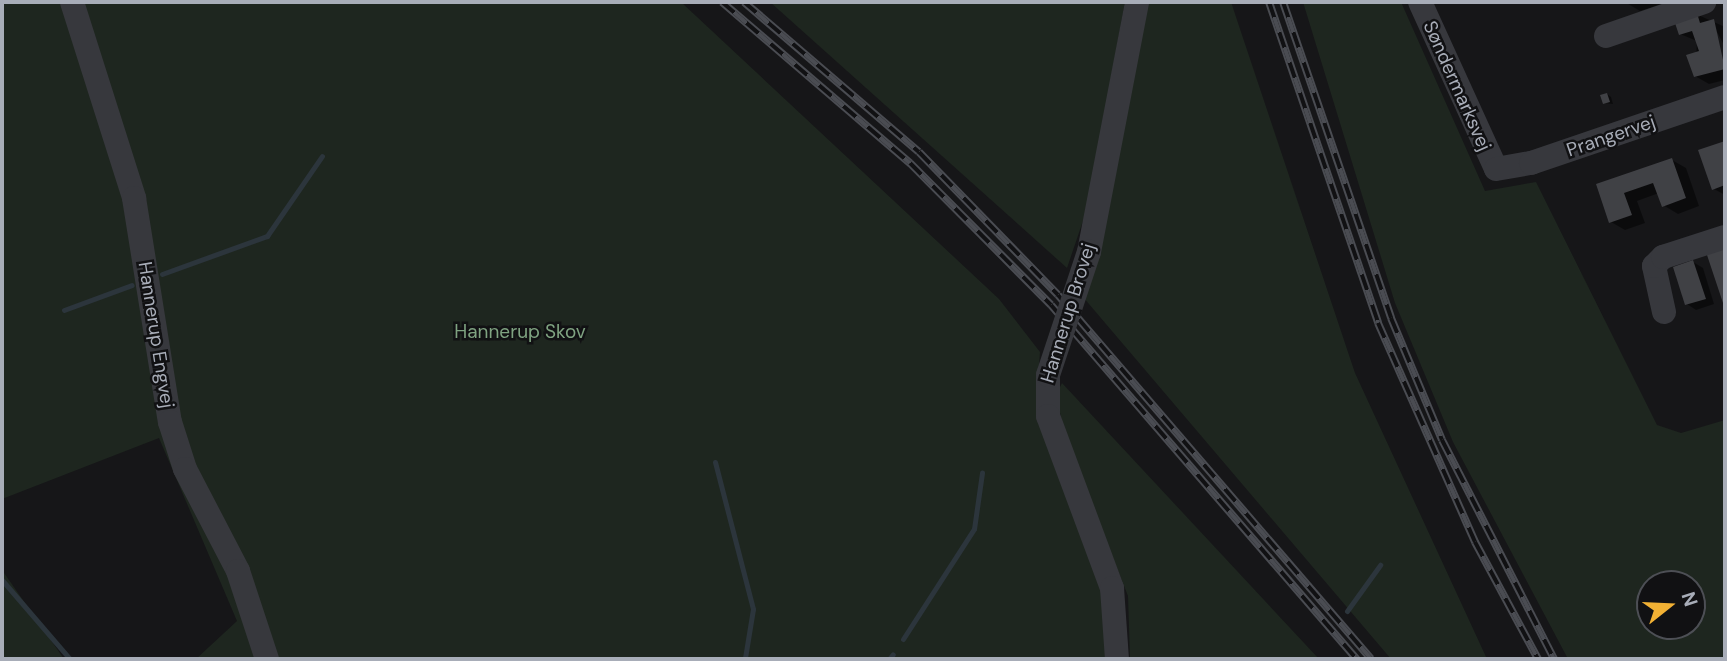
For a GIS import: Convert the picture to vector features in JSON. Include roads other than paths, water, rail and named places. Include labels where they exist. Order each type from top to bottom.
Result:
[{"type":"street","name":"Hannerup Engvej","points":[[72,2],[134,198],[170,422],[185,469],[238,571],[267,659]]},
{"type":"street","name":"Hannerup Brovej","points":[[1117,659],[1112,588],[1048,416],[1048,375],[1089,252],[1137,2]]},
{"type":"street","name":"Søndermarksvej","points":[[1420,2],[1496,169]]},
{"type":"street","points":[[1606,36],[1704,2]]},
{"type":"street","name":"Prangervej","points":[[1496,169],[1531,163],[1725,97]]},
{"type":"street","points":[[1664,312],[1654,266],[1663,257],[1725,237]]},
{"type":"waterway","points":[[162,274],[267,236],[322,156]]},
{"type":"waterway","points":[[64,310],[132,285]]},
{"type":"waterway","points":[[715,462],[753,609],[745,658]]},
{"type":"waterway","points":[[903,639],[974,529],[982,473]]},
{"type":"waterway","points":[[1347,611],[1380,565]]},
{"type":"waterway","points":[[2,580],[70,659]]},
{"type":"waterway","points":[[889,659],[893,654]]},
{"type":"railway","points":[[722,2],[910,163],[1051,305],[1357,659]]},
{"type":"railway","points":[[744,2],[919,152],[1058,295],[1371,659]]},
{"type":"railway","points":[[1269,2],[1378,323],[1475,542],[1538,659]]},
{"type":"railway","points":[[1283,2],[1391,318],[1442,440],[1554,659]]},
{"type":"park label","name":"Hannerup Skov","points":[[520,332]]}]
